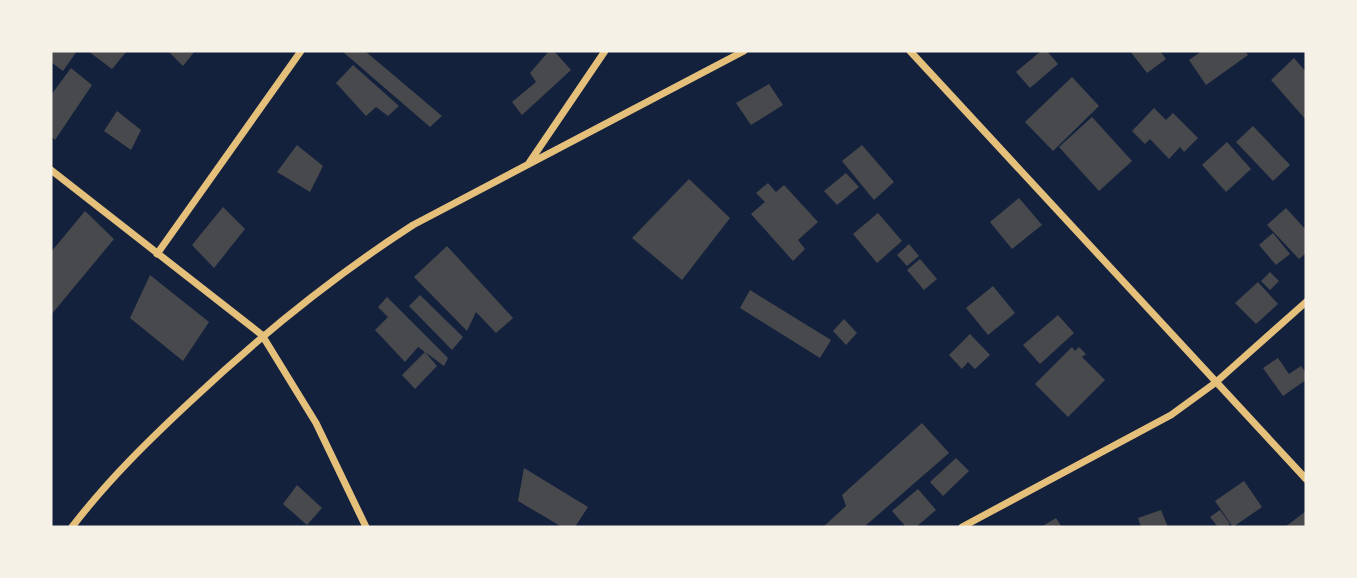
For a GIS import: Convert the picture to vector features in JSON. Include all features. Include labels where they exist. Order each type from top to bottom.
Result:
[{"type":"street","points":[[157,254],[301,51]]},
{"type":"street","points":[[527,166],[606,51]]},
{"type":"street","points":[[72,527],[128,461],[261,335],[372,251],[413,225],[744,51]]},
{"type":"street","points":[[910,51],[1306,479]]},
{"type":"street","points":[[51,170],[261,335],[316,423],[366,527]]},
{"type":"street","points":[[962,527],[1171,415],[1215,383],[1306,302]]},
{"type":"building","points":[[51,51],[77,51],[63,71],[51,62]]},
{"type":"building","points":[[88,51],[127,51],[112,69]]},
{"type":"building","points":[[168,51],[195,51],[183,66]]},
{"type":"building","points":[[342,51],[365,51],[442,116],[430,127]]},
{"type":"building","points":[[549,51],[554,51],[571,70],[522,115],[512,102],[536,82],[530,73]]},
{"type":"building","points":[[1041,51],[1047,51],[1058,64],[1030,88],[1016,72]]},
{"type":"building","points":[[1130,51],[1160,51],[1166,59],[1147,73]]},
{"type":"building","points":[[1202,51],[1245,51],[1248,55],[1206,85],[1189,60]]},
{"type":"building","points":[[1294,58],[1306,72],[1306,120],[1271,80]]},
{"type":"building","points":[[353,65],[399,106],[388,116],[376,107],[366,116],[336,83]]},
{"type":"building","points":[[71,68],[92,85],[55,140],[51,136],[51,95]]},
{"type":"building","points":[[1072,77],[1099,106],[1053,151],[1025,122]]},
{"type":"building","points":[[769,84],[783,105],[751,125],[736,103]]},
{"type":"building","points":[[1154,108],[1166,120],[1173,113],[1198,138],[1184,152],[1180,147],[1169,159],[1150,139],[1145,144],[1132,131]]},
{"type":"building","points":[[117,111],[141,130],[131,150],[104,131]]},
{"type":"building","points":[[1092,117],[1132,161],[1099,191],[1059,147]]},
{"type":"building","points":[[1253,126],[1290,165],[1273,181],[1236,142]]},
{"type":"building","points":[[1227,142],[1251,169],[1226,192],[1202,165]]},
{"type":"building","points":[[297,145],[323,166],[310,192],[277,172]]},
{"type":"building","points":[[862,145],[894,182],[874,200],[842,161]]},
{"type":"building","points":[[846,173],[859,187],[837,205],[824,191]]},
{"type":"building","points":[[689,179],[730,218],[682,280],[632,238]]},
{"type":"building","points":[[768,183],[776,192],[784,185],[818,222],[798,240],[805,249],[793,261],[751,214],[765,202],[756,193]]},
{"type":"building","points":[[1019,198],[1042,225],[1012,249],[990,222]]},
{"type":"building","points":[[223,207],[245,229],[214,268],[192,245]]},
{"type":"building","points":[[1286,208],[1306,230],[1306,253],[1299,259],[1267,225]]},
{"type":"building","points":[[85,211],[114,239],[51,315],[51,252]]},
{"type":"building","points":[[878,213],[902,241],[877,263],[853,234]]},
{"type":"building","points":[[1273,233],[1290,254],[1276,265],[1259,245]]},
{"type":"building","points":[[909,244],[919,256],[907,266],[897,255]]},
{"type":"building","points":[[447,246],[513,318],[496,333],[476,312],[467,331],[414,277]]},
{"type":"building","points":[[920,259],[937,279],[924,290],[907,270]]},
{"type":"building","points":[[1270,272],[1279,281],[1270,290],[1261,281]]},
{"type":"building","points":[[150,275],[209,322],[183,361],[130,318]]},
{"type":"building","points":[[1258,282],[1278,304],[1256,324],[1235,303]]},
{"type":"building","points":[[993,286],[1015,313],[988,335],[966,308]]},
{"type":"building","points":[[750,290],[831,340],[820,358],[740,308]]},
{"type":"building","points":[[420,295],[463,337],[452,350],[409,306]]},
{"type":"building","points":[[387,297],[448,358],[444,366],[418,347],[405,362],[375,330],[388,317],[378,307]]},
{"type":"building","points":[[1058,315],[1074,333],[1040,364],[1023,345]]},
{"type":"building","points":[[844,319],[857,333],[846,345],[833,331]]},
{"type":"building","points":[[970,334],[990,355],[975,369],[968,362],[962,369],[949,355]]},
{"type":"building","points":[[1072,347],[1075,351],[1079,347],[1086,354],[1082,357],[1105,380],[1068,417],[1035,384]]},
{"type":"building","points":[[425,352],[437,366],[415,389],[402,375]]},
{"type":"building","points":[[1278,358],[1289,374],[1301,366],[1306,373],[1306,380],[1283,396],[1263,368]]},
{"type":"building","points":[[922,423],[949,453],[864,527],[823,527],[846,506],[842,495]]},
{"type":"building","points":[[956,458],[969,471],[943,496],[930,482]]},
{"type":"building","points":[[524,468],[588,507],[575,527],[562,527],[518,501]]},
{"type":"building","points":[[1244,481],[1262,507],[1233,527],[1215,501]]},
{"type":"building","points":[[297,485],[322,508],[307,525],[283,504]]},
{"type":"building","points":[[918,489],[936,510],[916,527],[906,527],[892,511]]},
{"type":"building","points":[[1161,510],[1168,527],[1141,527],[1138,518]]},
{"type":"building","points":[[1220,510],[1230,524],[1226,527],[1218,527],[1210,517]]},
{"type":"building","points":[[1306,511],[1306,527],[1285,527]]},
{"type":"building","points":[[1056,518],[1062,527],[1041,527]]}]
